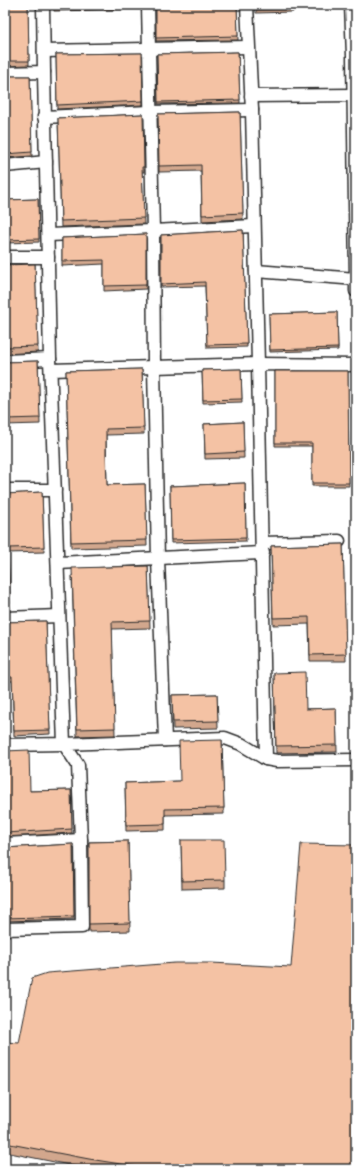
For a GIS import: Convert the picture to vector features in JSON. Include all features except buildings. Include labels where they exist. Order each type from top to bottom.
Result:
[{"type":"street","points":[[5,929],[82,927],[78,765],[64,744],[51,365],[44,117],[43,5]]},
{"type":"street","points":[[148,5],[158,559],[165,740]]},
{"type":"street","points":[[247,5],[252,110],[263,548],[266,759]]},
{"type":"street","points":[[352,5],[355,56],[353,95],[356,191],[356,291]]},
{"type":"street","points":[[44,51],[248,47]]},
{"type":"street","points":[[5,73],[44,72]]},
{"type":"street","points":[[251,96],[353,95]]},
{"type":"street","points":[[44,117],[150,112],[252,110]]},
{"type":"street","points":[[5,166],[46,162]]},
{"type":"street","points":[[48,235],[254,226]]},
{"type":"street","points":[[5,257],[48,257]]},
{"type":"street","points":[[256,272],[356,279]]},
{"type":"street","points":[[5,361],[51,365],[154,367],[258,364],[356,365]]},
{"type":"street","points":[[5,490],[55,490]]},
{"type":"street","points":[[58,563],[158,559],[339,541]]},
{"type":"street","points":[[5,618],[60,616]]},
{"type":"street","points":[[5,745],[143,742],[225,738],[241,744],[266,759],[277,761],[356,760]]},
{"type":"street","points":[[5,844],[81,840]]}]
